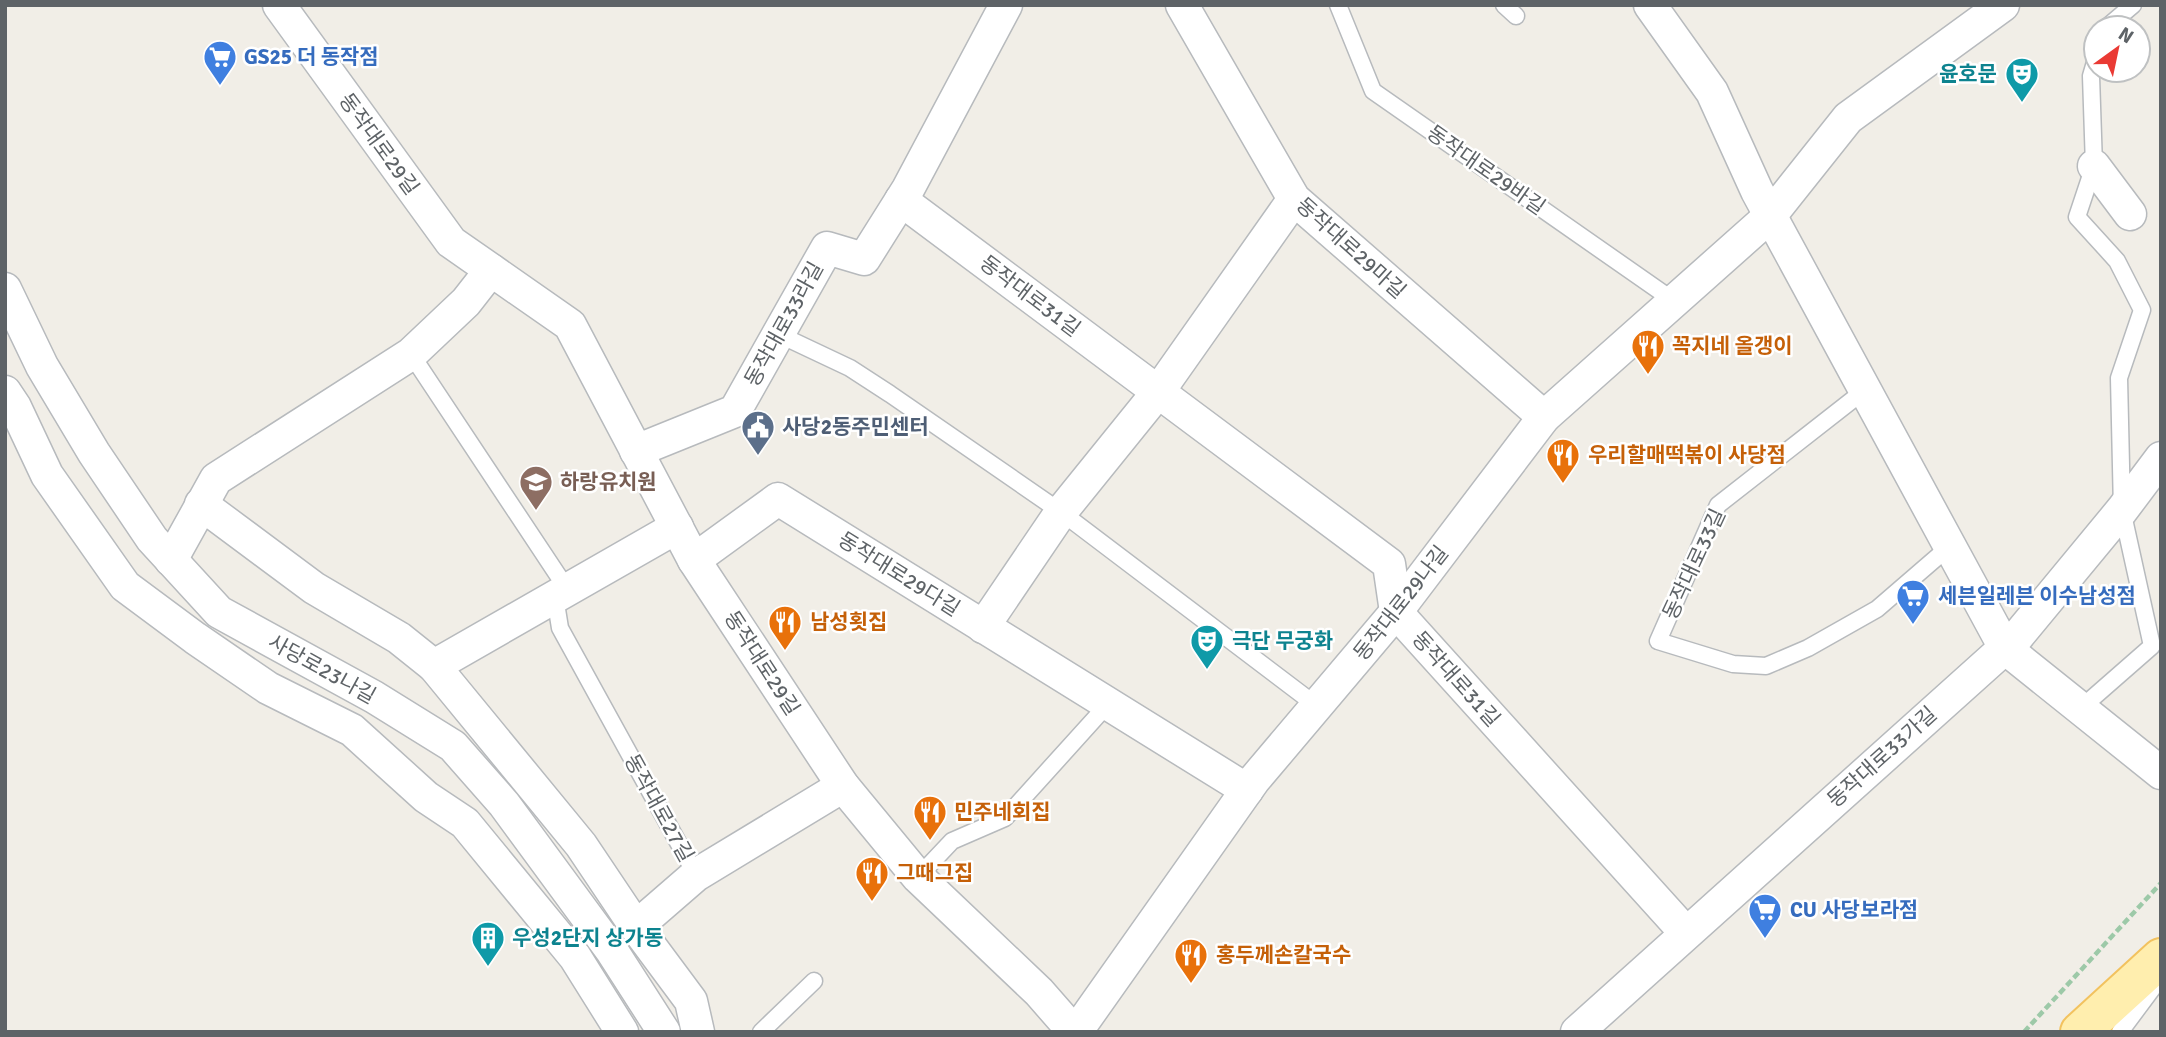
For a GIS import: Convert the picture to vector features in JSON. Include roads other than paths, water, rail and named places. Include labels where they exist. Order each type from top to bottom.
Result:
[{"type":"main road","points":[[2080,1032],[2161,958]]},
{"type":"street","name":"동작대로29길","points":[[279,5],[451,242],[570,325],[694,560],[843,786],[918,877],[1039,992],[1075,1032]]},
{"type":"street","name":"동작대로33라길","points":[[636,451],[735,411],[827,248],[864,259],[901,200],[1006,5]]},
{"type":"street","name":"동작대로29마길","points":[[1182,5],[1294,199],[1544,417]]},
{"type":"street","points":[[1650,5],[1712,92],[1770,216],[2005,648],[2161,773]]},
{"type":"street","name":"동작대로29나길","points":[[1075,1032],[1247,790],[1396,612],[1544,417],[1770,216],[1848,118],[2003,5]]},
{"type":"street","points":[[2094,166],[2130,214]]},
{"type":"street","points":[[983,627],[1061,512],[1158,392],[1294,199]]},
{"type":"street","name":"동작대로31길","points":[[901,200],[1389,564],[1396,612],[1686,933]]},
{"type":"street","points":[[171,560],[216,479],[411,354],[466,302],[491,270]]},
{"type":"street","name":"사당로23나길","points":[[5,289],[42,366],[94,453],[152,539],[219,612],[374,697],[453,746],[504,804],[612,951],[664,1032]]},
{"type":"street","name":"사당로23나길","points":[[5,392],[15,407],[47,475],[125,586],[268,688],[352,730],[426,797],[465,822],[575,957],[622,1032]]},
{"type":"street","name":"동작대로33가길","points":[[1577,1032],[2017,637],[2122,510],[2161,458]]},
{"type":"street","name":"동작대로29다길","points":[[694,560],[778,499],[1247,790]]},
{"type":"street","points":[[201,504],[314,588],[399,638],[434,666],[581,845],[636,927],[691,1001],[698,1032]]},
{"type":"street","points":[[434,666],[677,527]]},
{"type":"street","points":[[268,688],[291,653]]},
{"type":"street","points":[[696,874],[843,786]]},
{"type":"street","name":"동작대로27길","points":[[636,927],[696,874]]},
{"type":"lane","name":"동작대로29바길","points":[[1338,5],[1373,91],[1674,301]]},
{"type":"lane","points":[[2080,709],[2152,646],[2122,510],[2119,378],[2142,310],[2118,261],[2077,217],[2094,166],[2091,84]]},
{"type":"lane","points":[[778,334],[850,368],[1061,512],[1317,706]]},
{"type":"lane","name":"동작대로27길","points":[[411,354],[561,580],[555,597],[561,628],[696,874]]},
{"type":"lane","name":"동작대로33길","points":[[1865,390],[1717,505],[1658,641],[1733,664],[1766,666],[1808,648],[1877,609],[1950,546]]},
{"type":"lane","points":[[918,877],[952,841],[1005,818],[1108,704]]},
{"type":"lane","points":[[2120,1032],[2161,977]]},
{"type":"lane","points":[[761,1032],[814,981]]},
{"type":"place","name":"GS25 더 동작점","points":[[220,87]]},
{"type":"place","name":"윤호문","points":[[2022,104]]},
{"type":"place","name":"꼭지네 올갱이","points":[[1648,376]]},
{"type":"place","name":"사당2동주민센터","points":[[758,457]]},
{"type":"place","name":"우리할매떡볶이 사당점","points":[[1563,485]]},
{"type":"place","name":"하랑유치원","points":[[536,512]]},
{"type":"place","name":"세븐일레븐 이수남성점","points":[[1913,626]]},
{"type":"place","name":"남성횟집","points":[[785,652]]},
{"type":"place","name":"극단 무궁화","points":[[1207,671]]},
{"type":"place","name":"민주네회집","points":[[930,842]]},
{"type":"place","name":"그때그집","points":[[872,903]]},
{"type":"place","name":"CU 사당보라점","points":[[1765,940]]},
{"type":"place","name":"우성2단지 상가동","points":[[488,968]]},
{"type":"place","name":"홍두께손칼국수","points":[[1191,985]]}]
